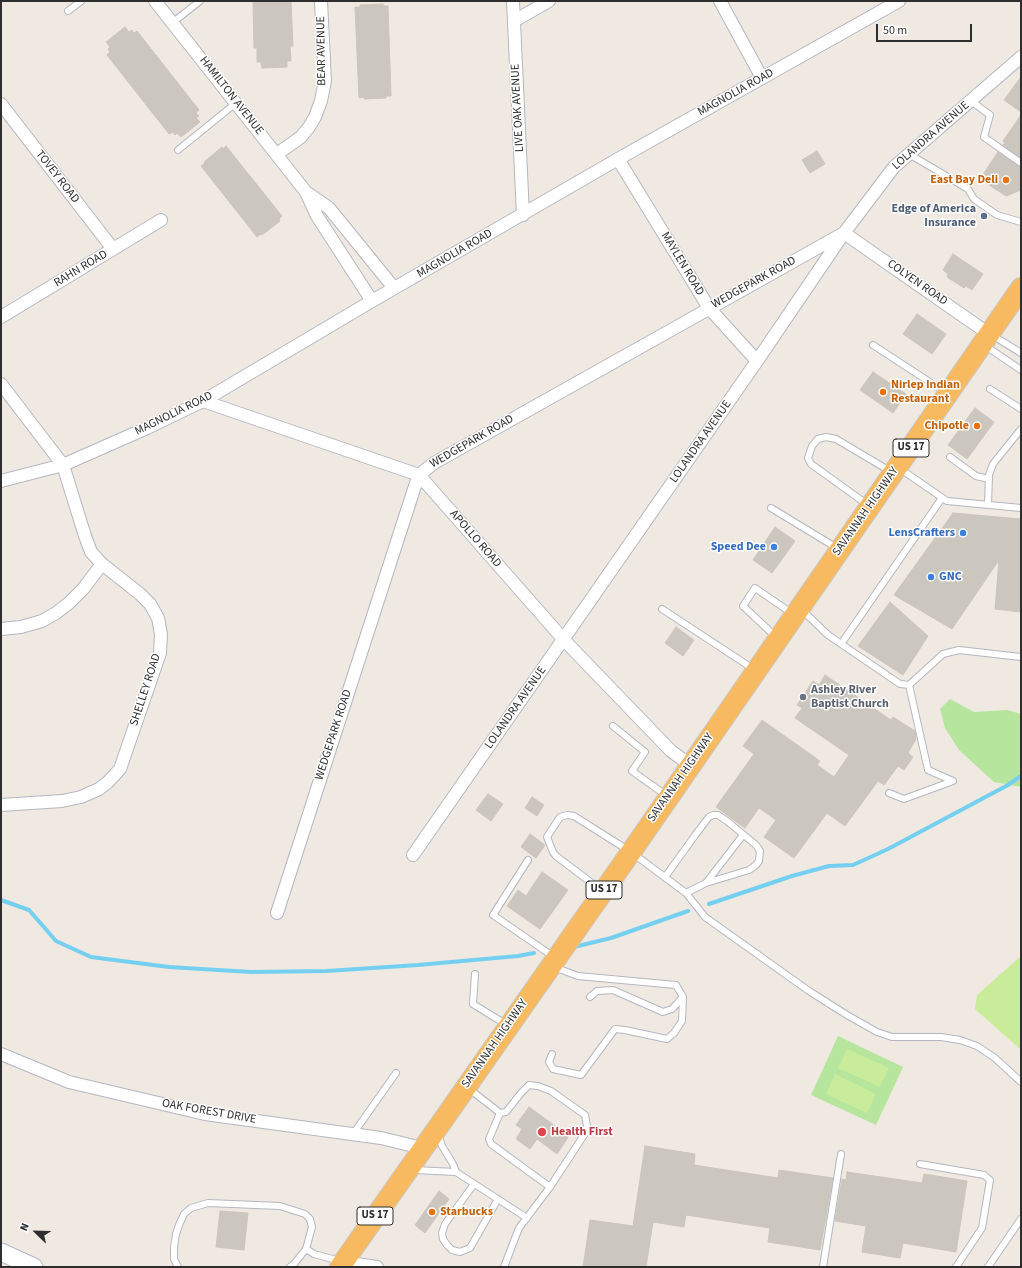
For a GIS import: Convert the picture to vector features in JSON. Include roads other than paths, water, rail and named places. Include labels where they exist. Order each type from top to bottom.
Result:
[{"type":"highway","name":"SAVANNAH HIGHWAY","points":[[342,1264],[465,1086],[631,852],[1021,288]]},
{"type":"main road","points":[[1,1252],[34,1267]]},
{"type":"street","name":"HAMILTON AVENUE","points":[[155,1],[306,192],[317,216],[372,301]]},
{"type":"street","name":"BEAR AVENUE","points":[[277,154],[301,137],[315,117],[321,101],[324,81],[321,1]]},
{"type":"street","name":"LIVE OAK AVENUE","points":[[513,1],[523,215]]},
{"type":"street","points":[[514,21],[549,1]]},
{"type":"street","points":[[720,1],[762,78]]},
{"type":"street","name":"MAGNOLIA ROAD","points":[[1,481],[63,465],[147,428],[203,401],[394,288],[618,159],[898,1]]},
{"type":"street","name":"LOLANDRA AVENUE","points":[[413,855],[564,640],[844,233],[894,167],[1021,57]]},
{"type":"street","name":"TOVEY ROAD","points":[[1,104],[114,249]]},
{"type":"street","name":"MAYLEN ROAD","points":[[618,159],[708,308],[757,361]]},
{"type":"street","name":"HAMILTON AVENUE","points":[[306,192],[329,208],[394,288]]},
{"type":"street","name":"RAHN ROAD","points":[[1,317],[161,220]]},
{"type":"street","name":"WEDGEPARK ROAD","points":[[277,913],[414,489],[420,476],[434,463],[844,233]]},
{"type":"street","name":"COLYEN ROAD","points":[[844,233],[986,339]]},
{"type":"street","points":[[340,252],[355,241]]},
{"type":"street","name":"SHELLEY ROAD","points":[[1,805],[62,801],[81,797],[99,789],[108,782],[120,769],[160,653],[161,634],[158,618],[150,604],[140,594],[102,564],[91,552],[63,465],[3,389]]},
{"type":"street","name":"APOLLO ROAD","points":[[203,401],[420,476],[564,640],[671,751],[690,765]]},
{"type":"street","points":[[1,629],[21,627],[42,622],[56,613],[83,589],[102,564]]},
{"type":"street","name":"OAK FOREST DRIVE","points":[[1,1054],[69,1082],[198,1112],[381,1138],[422,1148]]},
{"type":"street","points":[[342,1264],[377,1267]]},
{"type":"lane","points":[[68,11],[81,1]]},
{"type":"lane","points":[[172,23],[200,1]]},
{"type":"lane","points":[[971,101],[990,115],[984,137],[1021,163]]},
{"type":"lane","points":[[178,150],[236,103]]},
{"type":"lane","points":[[909,154],[968,189],[974,200],[997,215],[1021,222]]},
{"type":"lane","points":[[986,339],[1021,353]]},
{"type":"lane","points":[[986,339],[1021,370]]},
{"type":"lane","points":[[873,345],[948,394]]},
{"type":"lane","points":[[990,389],[1021,409]]},
{"type":"lane","points":[[988,505],[989,479],[992,464],[1021,429]]},
{"type":"lane","points":[[870,506],[810,464],[808,458],[812,446],[818,439],[826,436],[836,439],[895,470],[947,501],[1021,508]]},
{"type":"lane","points":[[950,457],[976,476],[989,479]]},
{"type":"lane","points":[[841,644],[942,498]]},
{"type":"lane","points":[[771,508],[840,550]]},
{"type":"lane","points":[[778,639],[743,606],[756,588],[797,611],[828,635],[900,684],[909,685],[943,654],[959,650],[1021,657]]},
{"type":"lane","points":[[662,609],[756,671]]},
{"type":"lane","points":[[889,793],[904,799],[953,781],[928,770],[909,685]]},
{"type":"lane","points":[[614,726],[645,752],[632,771],[668,797]]},
{"type":"lane","points":[[603,891],[556,856],[553,852],[547,837],[560,818],[567,815],[574,816],[631,852],[686,893],[705,917],[809,991],[846,1015],[877,1032],[892,1037],[941,1037],[960,1040],[977,1046],[995,1058],[1021,1082]]},
{"type":"lane","points":[[665,877],[709,817],[713,815],[718,815],[722,818],[756,845],[760,851],[759,861],[750,870],[706,883],[686,893]]},
{"type":"lane","points":[[706,883],[743,835]]},
{"type":"lane","points":[[528,860],[493,915],[553,962],[578,976],[676,985],[683,998],[682,1021],[674,1033],[667,1039],[625,1030],[615,1030],[581,1075],[554,1069],[549,1062],[552,1054]]},
{"type":"lane","points":[[475,974],[473,1004],[508,1026]]},
{"type":"lane","points":[[590,998],[597,991],[613,990],[663,1012],[672,1009],[683,998]]},
{"type":"lane","points":[[353,1134],[396,1073]]},
{"type":"lane","points":[[465,1086],[500,1113],[506,1112],[521,1092],[529,1085],[538,1086],[551,1091],[585,1115],[587,1126],[586,1132],[550,1187],[519,1228],[504,1267]]},
{"type":"lane","points":[[500,1113],[489,1139],[491,1144],[550,1187]]},
{"type":"lane","points":[[436,1128],[442,1146],[456,1172]]},
{"type":"lane","points":[[823,1267],[841,1154]]},
{"type":"lane","points":[[920,1164],[984,1175],[990,1180],[982,1228],[956,1267]]},
{"type":"lane","points":[[406,1171],[421,1170],[456,1172],[527,1218]]},
{"type":"lane","points":[[474,1184],[445,1224],[442,1233],[443,1239],[452,1250],[460,1252],[470,1248],[498,1199]]},
{"type":"lane","points":[[178,1267],[174,1259],[174,1247],[176,1234],[184,1214],[191,1208],[208,1203],[280,1206],[305,1214],[310,1219],[312,1227],[306,1248],[290,1267]]},
{"type":"lane","points":[[988,1267],[1021,1219]]},
{"type":"lane","points":[[306,1248],[314,1254],[342,1264]]},
{"type":"waterway","points":[[709,904],[792,876],[829,866],[853,865],[888,849],[1008,785],[1021,776]]},
{"type":"waterway","points":[[1,900],[29,910],[56,941],[91,957],[169,967],[251,972],[327,971],[418,965],[518,956],[534,953]]},
{"type":"waterway","points":[[574,947],[611,938],[688,911]]},
{"type":"place","name":"East Bay Deli","points":[[1006,180]]},
{"type":"place","name":"Edge of America Insurance","points":[[984,216]]},
{"type":"place","name":"Nirlep Indian Restaurant","points":[[883,392]]},
{"type":"place","name":"Chipotle","points":[[977,426]]},
{"type":"place","name":"LensCrafters","points":[[963,533]]},
{"type":"place","name":"Speed Dee","points":[[774,547]]},
{"type":"place","name":"GNC","points":[[931,577]]},
{"type":"place","name":"Ashley River Baptist Church","points":[[803,697]]},
{"type":"place","name":"Health First","points":[[542,1132]]},
{"type":"place","name":"Starbucks","points":[[432,1212]]}]
